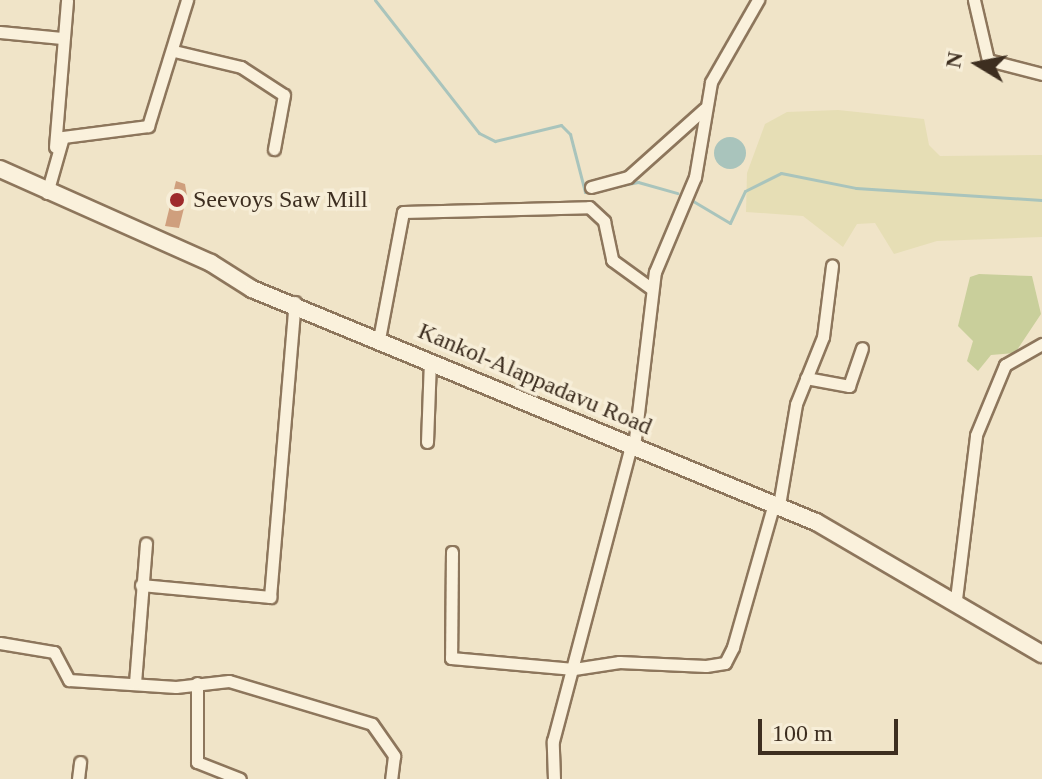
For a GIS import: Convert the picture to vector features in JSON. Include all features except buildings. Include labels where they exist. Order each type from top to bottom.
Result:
[{"type":"main road","name":"Kankol-Alappadavu Road","points":[[0,169],[47,193],[211,263],[252,289],[295,302],[430,362],[776,504],[956,599],[1042,654]]},
{"type":"street","points":[[47,193],[55,148],[67,0]]},
{"type":"street","points":[[55,148],[63,137],[148,126],[174,51],[187,0]]},
{"type":"street","points":[[554,779],[553,741],[633,446],[652,289],[695,177],[704,109],[711,82],[758,0]]},
{"type":"street","points":[[974,0],[988,60],[1042,74]]},
{"type":"street","points":[[0,32],[62,38]]},
{"type":"street","points":[[174,51],[241,67],[284,95],[274,149]]},
{"type":"street","points":[[591,187],[628,177],[704,109]]},
{"type":"street","points":[[379,339],[403,212],[589,207],[604,221],[612,260],[652,289]]},
{"type":"street","points":[[452,552],[451,658],[574,669],[619,662],[725,663],[776,504],[806,378],[823,337],[832,266]]},
{"type":"street","points":[[141,585],[270,597],[295,302]]},
{"type":"street","points":[[956,599],[976,435],[1005,365],[1042,344]]},
{"type":"street","points":[[806,378],[849,386],[862,348]]},
{"type":"street","points":[[427,442],[430,362]]},
{"type":"street","points":[[135,683],[146,543]]},
{"type":"street","points":[[0,643],[54,652],[64,678],[135,683],[248,684],[372,724],[394,756],[391,779]]},
{"type":"street","points":[[197,683],[197,762],[240,779]]},
{"type":"street","points":[[78,779],[80,762]]},
{"type":"shaded area","points":[[838,110],[924,119],[929,145],[940,156],[1042,155],[1042,237],[937,241],[894,254],[875,223],[857,224],[843,247],[803,216],[746,212],[747,173],[765,124],[787,112]]},
{"type":"green space","points":[[979,274],[1032,276],[1041,314],[1015,353],[991,355],[978,371],[967,361],[973,341],[958,326],[970,277]]},
{"type":"water","points":[[730,137],[741,142],[746,153],[741,164],[730,169],[719,164],[714,153],[719,142]]},
{"type":"waterway","points":[[375,0],[479,133],[495,141],[561,125],[570,134],[585,192],[638,182],[677,193]]},
{"type":"waterway","points":[[693,201],[730,223],[745,191],[781,173],[856,188],[1042,200]]},
{"type":"place","name":"Seevoys Saw Mill","points":[[177,200]]}]
